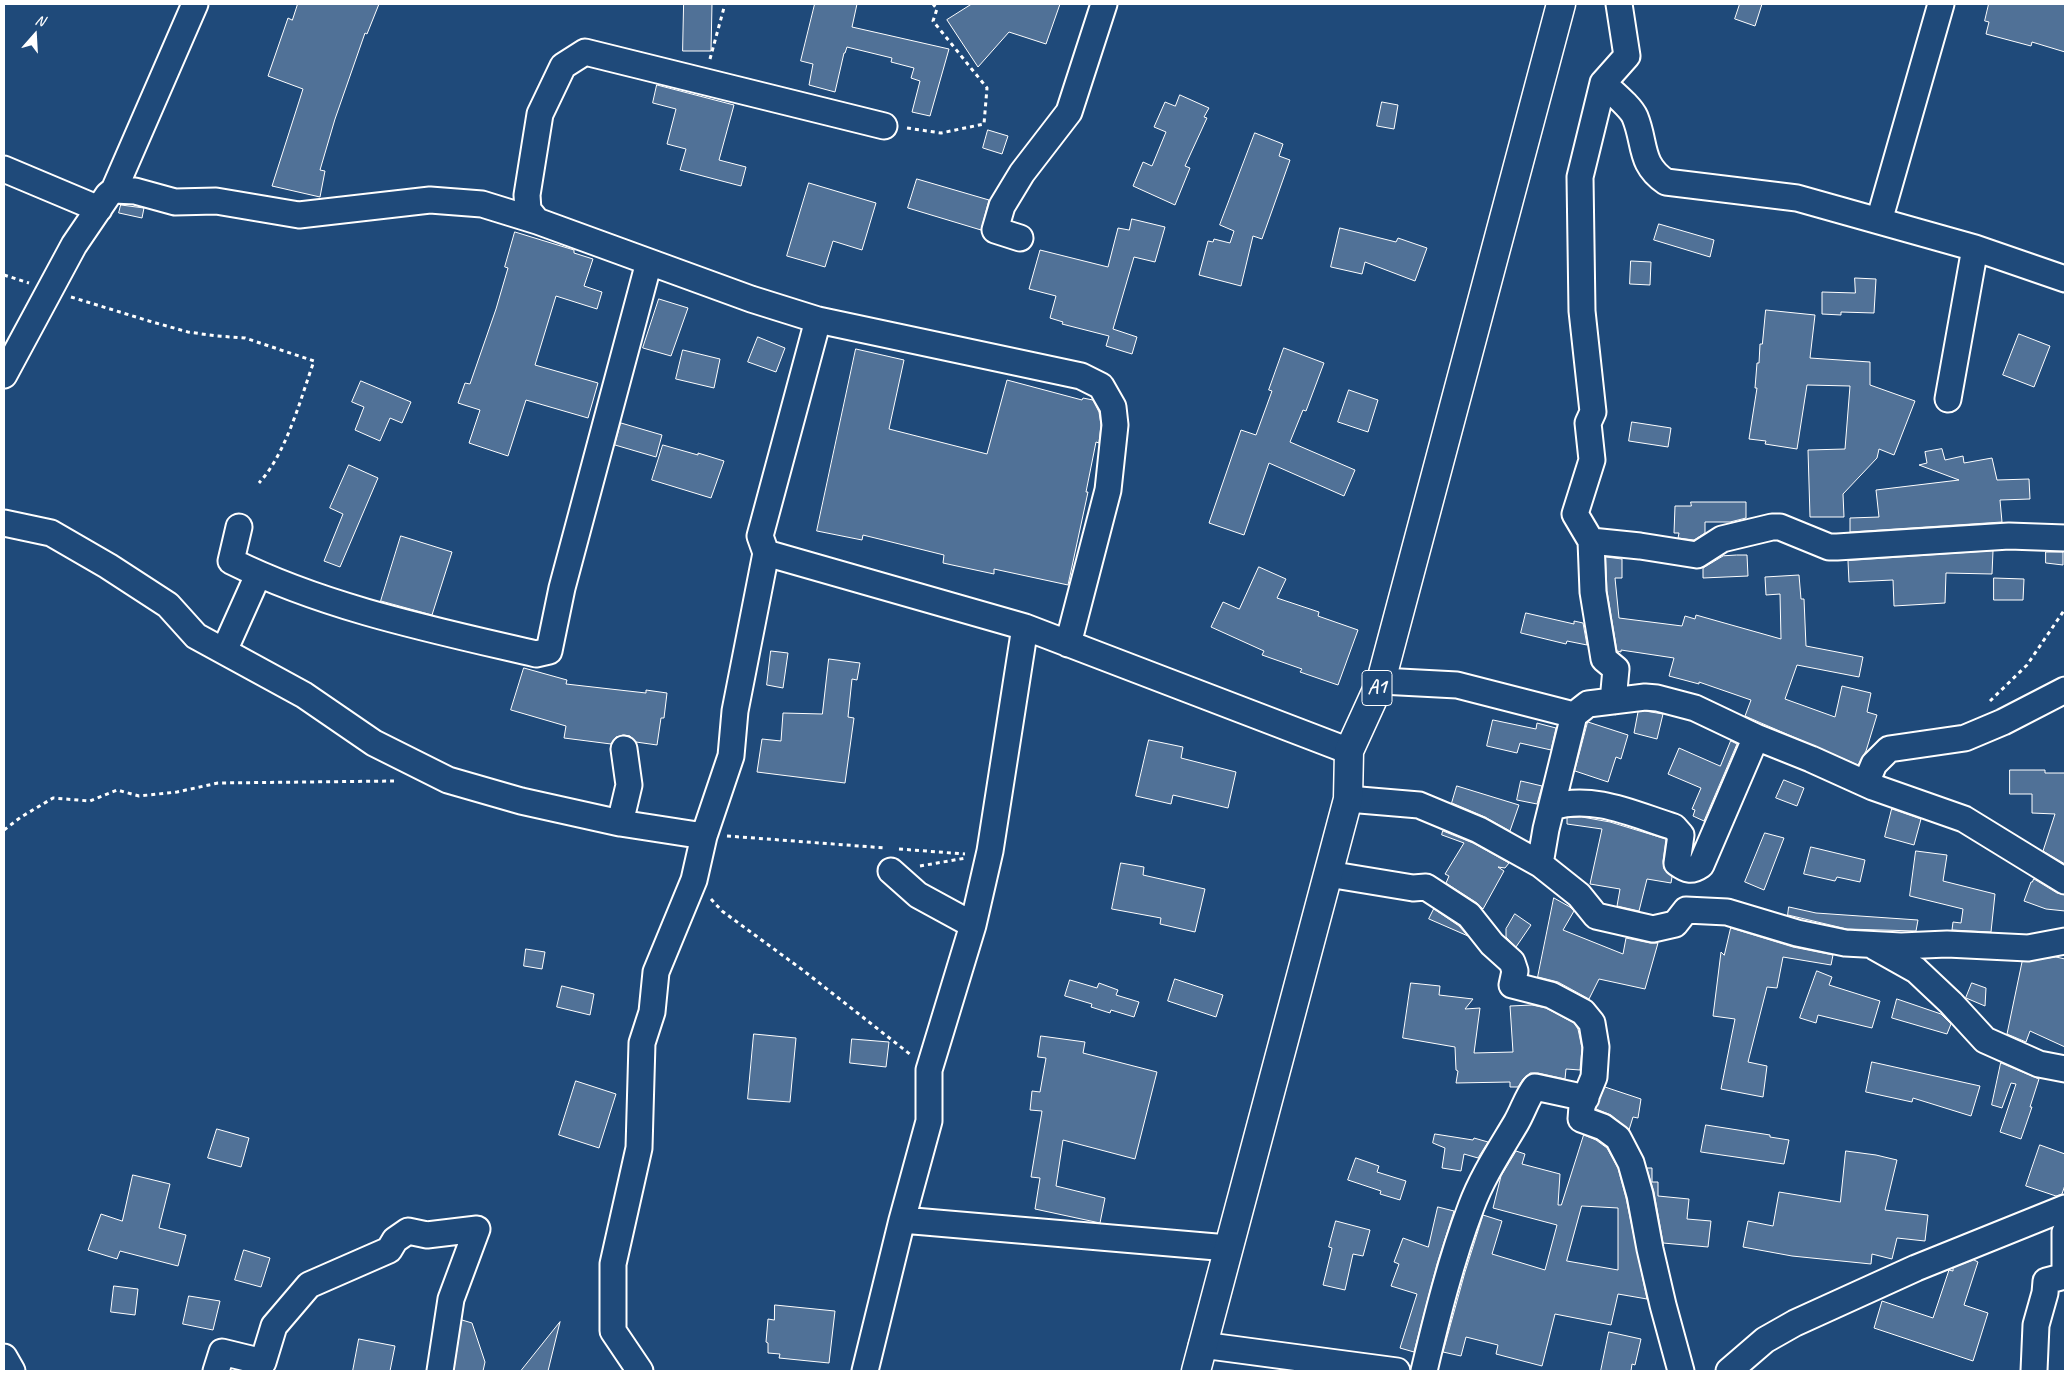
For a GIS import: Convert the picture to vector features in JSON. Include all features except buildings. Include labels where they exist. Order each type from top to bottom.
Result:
[{"type":"highway","name":"A1","points":[[1196,1371],[1348,799],[1349,751],[1381,681],[1561,4]]},
{"type":"street","points":[[4,375],[74,245],[106,199],[195,4]]},
{"type":"street","points":[[1020,238],[995,230],[1002,206],[1022,173],[1069,112],[1104,4]]},
{"type":"street","points":[[1612,701],[1616,669],[1604,659],[1593,592],[1591,541],[1575,514],[1592,460],[1588,423],[1592,412],[1582,311],[1580,177],[1603,83],[1627,56],[1619,4]]},
{"type":"street","points":[[1879,221],[1941,4]]},
{"type":"street","points":[[537,221],[528,210],[527,194],[540,114],[563,66],[585,52],[884,126]]},
{"type":"street","points":[[1603,83],[1635,115],[1648,165],[1655,175],[1666,182],[1797,198],[1975,248],[2065,279]]},
{"type":"street","points":[[4,169],[106,199],[135,191],[175,202],[216,201],[299,214],[430,200],[482,204],[537,221],[818,320],[1081,376],[1101,386],[1113,407],[1116,424],[1108,490],[1068,644]]},
{"type":"street","points":[[1948,399],[1975,248]]},
{"type":"street","points":[[239,527],[231,561],[258,575],[353,608],[437,631],[536,654],[550,651],[562,588],[649,262]]},
{"type":"street","points":[[640,1371],[613,1331],[613,1264],[639,1148],[642,1043],[652,1012],[656,972],[694,880],[704,836],[731,756],[735,711],[766,553],[760,536],[818,320]]},
{"type":"street","points":[[4,523],[51,533],[108,566],[168,605],[196,636],[304,695],[374,742],[448,780],[521,801],[620,823],[704,836]]},
{"type":"street","points":[[1591,541],[1697,555],[1722,539],[1772,527],[1780,527],[1837,548],[2009,536],[2065,538]]},
{"type":"street","points":[[766,553],[1026,627],[1349,751]]},
{"type":"street","points":[[224,651],[258,575]]},
{"type":"street","points":[[865,1371],[928,1121],[929,1070],[973,925],[990,851],[1026,627]]},
{"type":"street","points":[[1381,681],[1457,685],[1574,714]]},
{"type":"street","points":[[1866,783],[1874,764],[1889,749],[1965,738],[2004,722],[2065,690]]},
{"type":"street","points":[[1540,864],[1546,830],[1574,714],[1588,704],[1627,699],[1657,698],[1695,708],[1756,737],[1866,783],[1964,819],[2065,881]]},
{"type":"street","points":[[1552,807],[1569,803],[1590,802],[1674,827],[1681,835],[1677,863],[1687,870],[1694,870],[1701,865],[1756,737]]},
{"type":"street","points":[[620,823],[629,785],[624,749]]},
{"type":"street","points":[[1348,799],[1419,805],[1479,830],[1540,864],[1579,895],[1596,916],[1653,929],[1674,924],[1686,910],[1727,912],[1797,933],[1845,943],[1901,946],[1946,944],[2028,948],[2065,941]]},
{"type":"street","points":[[891,871],[918,895],[973,925]]},
{"type":"street","points":[[1328,874],[1414,888],[1426,887],[1470,916],[1492,944],[1512,962],[1515,971],[1512,986],[1551,995],[1583,1012],[1592,1023],[1596,1047],[1594,1077],[1582,1106],[1581,1119],[1604,1127],[1618,1138],[1631,1163],[1640,1195],[1663,1304],[1681,1371]]},
{"type":"street","points":[[1871,944],[1916,970],[1985,1040],[2039,1064],[2065,1069]]},
{"type":"street","points":[[1424,1371],[1435,1324],[1471,1206],[1500,1147],[1515,1124],[1531,1092],[1535,1086],[1586,1098]]},
{"type":"street","points":[[1729,1371],[1765,1340],[1795,1323],[1916,1268],[2065,1208]]},
{"type":"street","points":[[902,1220],[1228,1248]]},
{"type":"street","points":[[216,1371],[222,1352],[263,1362],[274,1326],[309,1285],[389,1250],[395,1240],[408,1231],[427,1235],[477,1229],[451,1299],[440,1371]]},
{"type":"street","points":[[2065,1232],[2065,1270]]},
{"type":"street","points":[[2034,1371],[2036,1325],[2045,1293],[2046,1281],[2065,1276]]},
{"type":"street","points":[[1202,1345],[1397,1371]]},
{"type":"street","points":[[4,1357],[12,1371]]},
{"type":"path","points":[[704,81],[725,4]]},
{"type":"path","points":[[884,126],[941,133],[984,124],[987,88],[933,21],[937,9],[933,4]]},
{"type":"path","points":[[4,274],[148,322],[188,332],[245,338],[314,361],[271,470],[259,483]]},
{"type":"path","points":[[1985,706],[2027,665],[2065,609]]},
{"type":"path","points":[[4,830],[21,817],[53,798],[90,801],[117,790],[139,796],[177,792],[218,783],[401,781]]},
{"type":"path","points":[[704,836],[734,836],[972,856],[891,871]]},
{"type":"path","points":[[694,880],[722,911],[804,971],[929,1070]]}]
